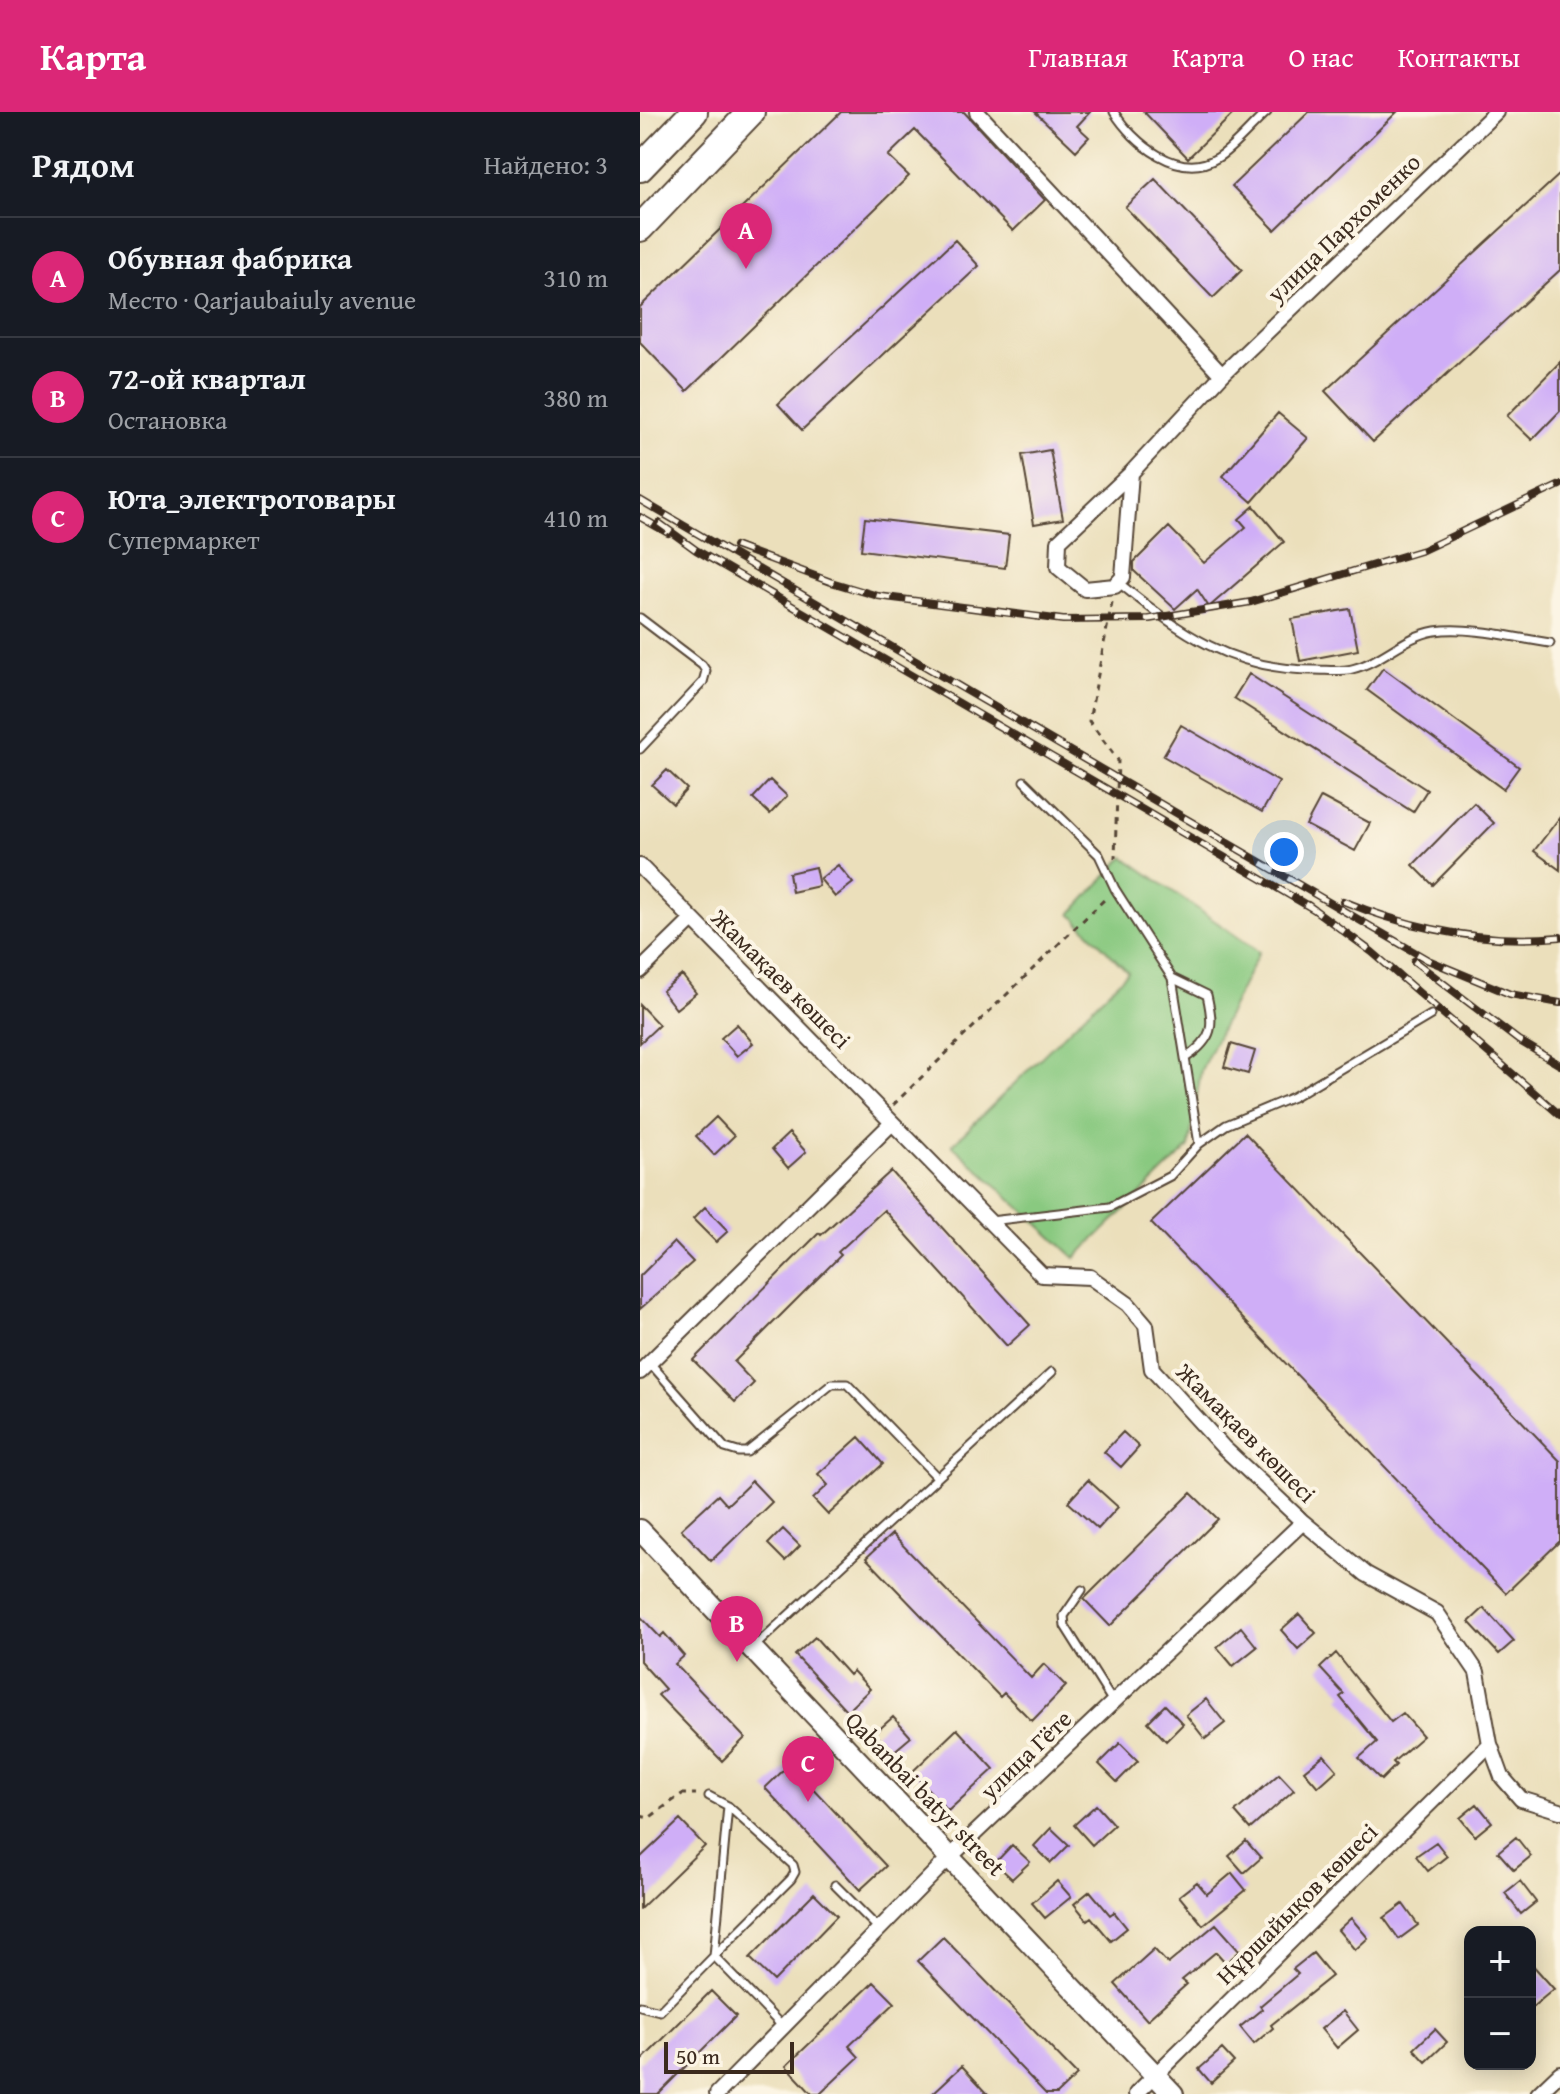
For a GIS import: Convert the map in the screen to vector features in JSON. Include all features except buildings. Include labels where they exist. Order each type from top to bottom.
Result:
[{"type":"highway","points":[[640,168],[694,112]]},
{"type":"highway","points":[[640,228],[751,112]]},
{"type":"main road","name":"Qabanbai batyr street","points":[[640,1530],[1173,2094]]},
{"type":"street","points":[[977,112],[1222,375]]},
{"type":"street","name":"улица Пархоменко","points":[[1117,585],[1085,589],[1068,577],[1058,567],[1059,541],[1131,473],[1222,375],[1496,112]]},
{"type":"street","points":[[1117,585],[1125,567],[1131,473]]},
{"type":"street","name":"Жамақаев көшесі","points":[[640,866],[1042,1275],[1090,1277],[1128,1304],[1146,1325],[1152,1369],[1223,1447],[1303,1522],[1366,1574],[1437,1613],[1477,1672],[1490,1744],[1502,1777],[1521,1799],[1560,1811]]},
{"type":"street","points":[[640,971],[691,921]]},
{"type":"street","points":[[645,1368],[887,1119]]},
{"type":"street","name":"улица Гёте","points":[[717,2094],[951,1856],[1303,1522]]},
{"type":"street","name":"Нұршайықов көшесі","points":[[1136,2094],[1490,1744]]},
{"type":"street","points":[[1538,2094],[1560,2073]]},
{"type":"lane","points":[[1114,112],[1134,138],[1151,151],[1167,160],[1187,165],[1217,158],[1267,112]]},
{"type":"lane","points":[[1117,585],[1160,617],[1216,651],[1284,670],[1351,670],[1389,653],[1411,638],[1436,631],[1473,632],[1550,643]]},
{"type":"lane","points":[[640,618],[706,671],[703,682],[640,749]]},
{"type":"lane","points":[[1024,781],[1099,855],[1115,889],[1172,978],[1199,1144]]},
{"type":"lane","points":[[1172,978],[1207,995],[1213,1018],[1205,1044],[1187,1057]]},
{"type":"lane","points":[[989,1222],[1110,1207],[1170,1176],[1199,1144],[1226,1125],[1293,1097],[1431,1015]]},
{"type":"lane","points":[[645,1368],[725,1448],[738,1452],[747,1452],[832,1384],[847,1384],[937,1477]]},
{"type":"lane","points":[[752,1649],[1052,1372]]},
{"type":"lane","points":[[1082,1590],[1064,1616],[1065,1626],[1113,1702]]},
{"type":"lane","points":[[640,2006],[660,2011],[795,1872],[793,1865],[728,1806],[709,1796]]},
{"type":"lane","points":[[728,1806],[714,1956],[783,2027]]},
{"type":"lane","points":[[835,1885],[879,1929]]},
{"type":"path","points":[[887,1119],[1115,889],[1118,760],[1089,721],[1117,585]]},
{"type":"path","points":[[640,1816],[649,1818],[682,1794],[709,1796]]},
{"type":"green space","points":[[1124,857],[1259,952],[1201,1070],[1189,1147],[1075,1258],[952,1145],[1128,972],[1071,914]]},
{"type":"railway","points":[[735,546],[878,596],[1063,620],[1149,619],[1251,602],[1423,550],[1560,485]]},
{"type":"railway","points":[[640,500],[1428,960],[1510,994],[1560,1003]]},
{"type":"railway","points":[[640,517],[668,533]]},
{"type":"railway","points":[[659,523],[696,550],[1315,910]]},
{"type":"railway","points":[[1343,901],[1422,927],[1449,932],[1504,938],[1560,937]]},
{"type":"railway","points":[[1308,905],[1372,952],[1560,1115]]},
{"type":"railway","points":[[1414,961],[1518,1040],[1560,1065]]},
{"type":"place","name":"Обувная фабрика","points":[[746,269]]},
{"type":"place","name":"72-ой квартал","points":[[737,1662]]},
{"type":"place","name":"Юта_электротовары","points":[[808,1802]]}]
